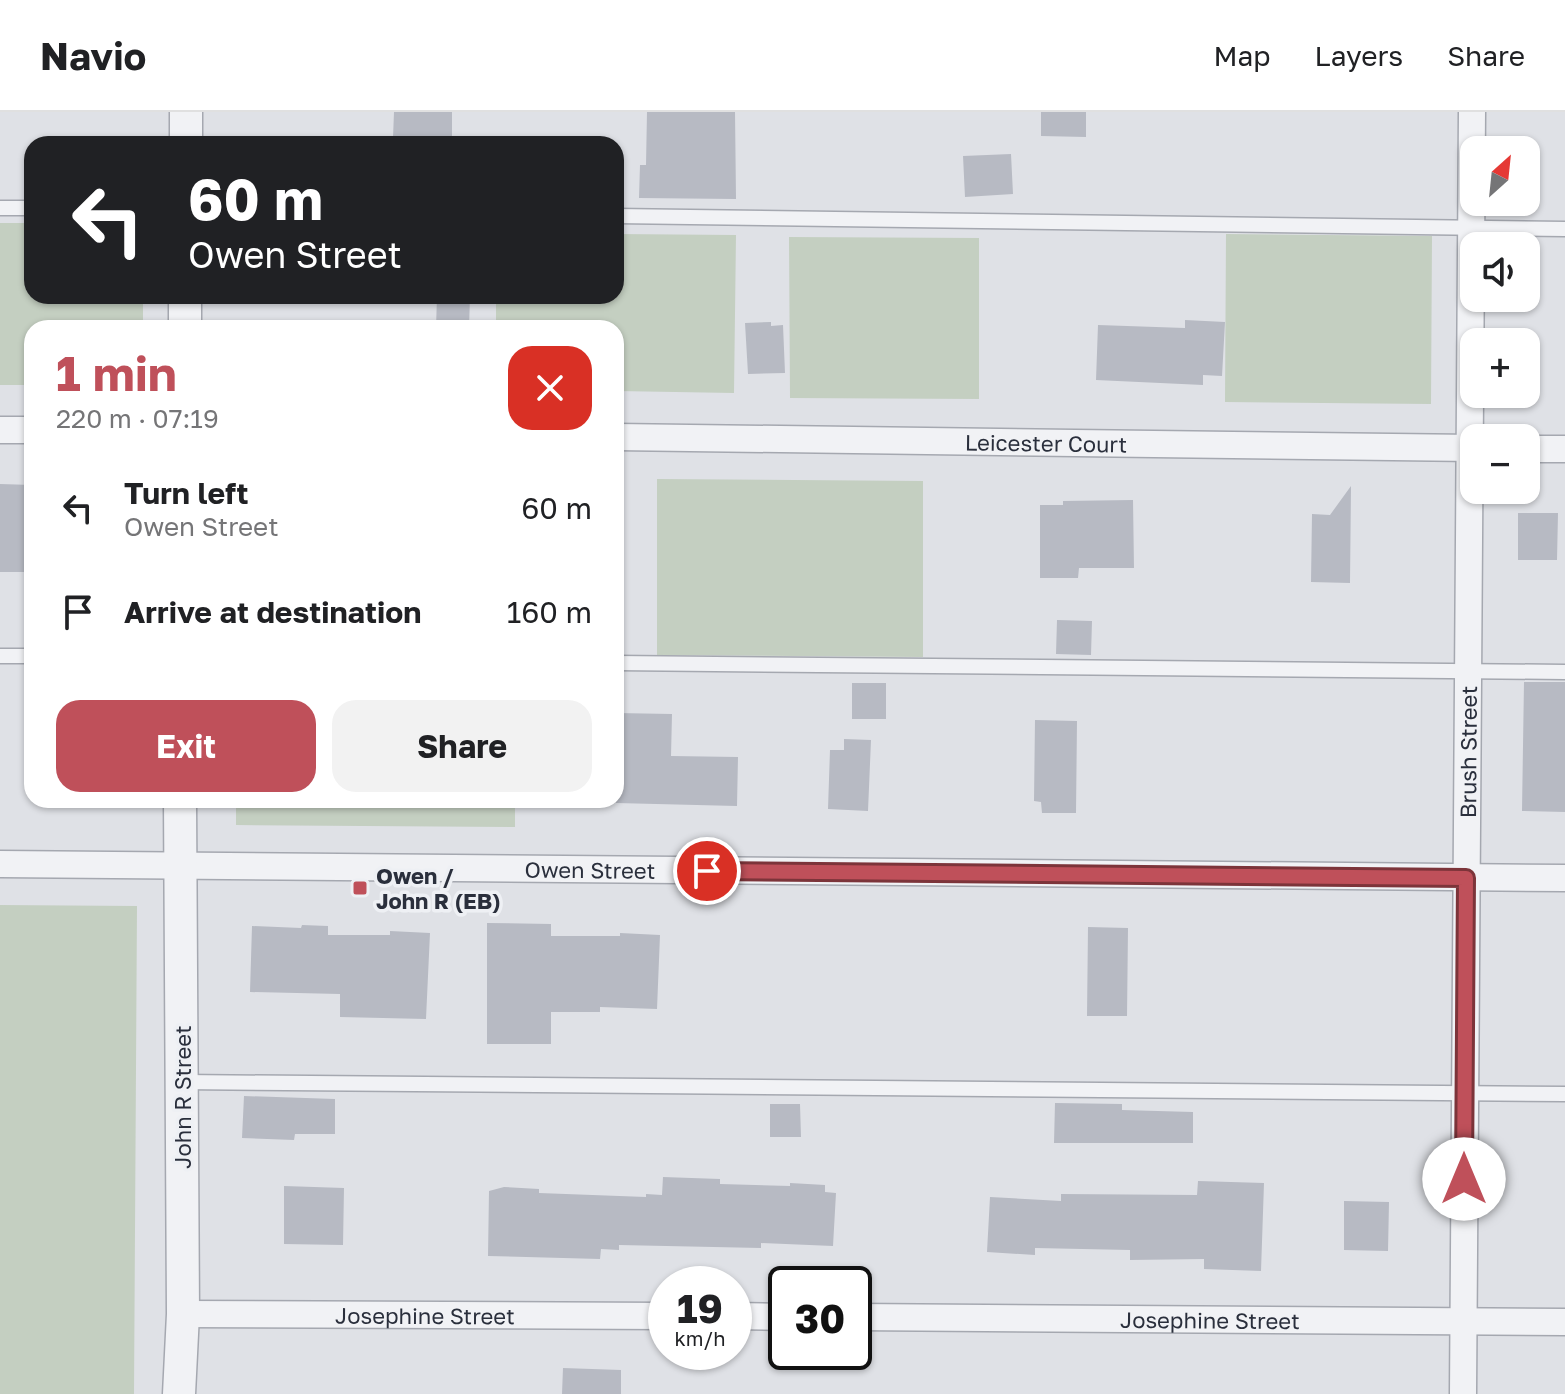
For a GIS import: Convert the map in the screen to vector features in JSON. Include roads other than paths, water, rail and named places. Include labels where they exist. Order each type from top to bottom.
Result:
[{"type":"street","points":[[186,112],[186,136]]},
{"type":"street","name":"Brush Street","points":[[1471,424],[1472,112]]},
{"type":"street","points":[[0,430],[24,430]]},
{"type":"street","name":"Leicester Court","points":[[624,437],[1460,448]]},
{"type":"street","points":[[1540,449],[1565,449]]},
{"type":"street","name":"Brush Street","points":[[1463,1394],[1470,504]]},
{"type":"street","name":"John R Street","points":[[179,1394],[183,1314],[180,808]]},
{"type":"street","name":"Owen Street","points":[[0,864],[1565,878]]},
{"type":"street","name":"Josephine Street","points":[[183,1314],[648,1316]]},
{"type":"street","name":"Josephine Street","points":[[872,1317],[1565,1322]]},
{"type":"lane","points":[[0,208],[24,208]]},
{"type":"lane","points":[[624,216],[1565,229]]},
{"type":"lane","points":[[0,656],[24,656]]},
{"type":"lane","points":[[624,663],[1565,672]]},
{"type":"lane","points":[[182,1082],[1565,1094]]},
{"type":"place","name":"Owen / John R (EB)","points":[[360,888]]}]
